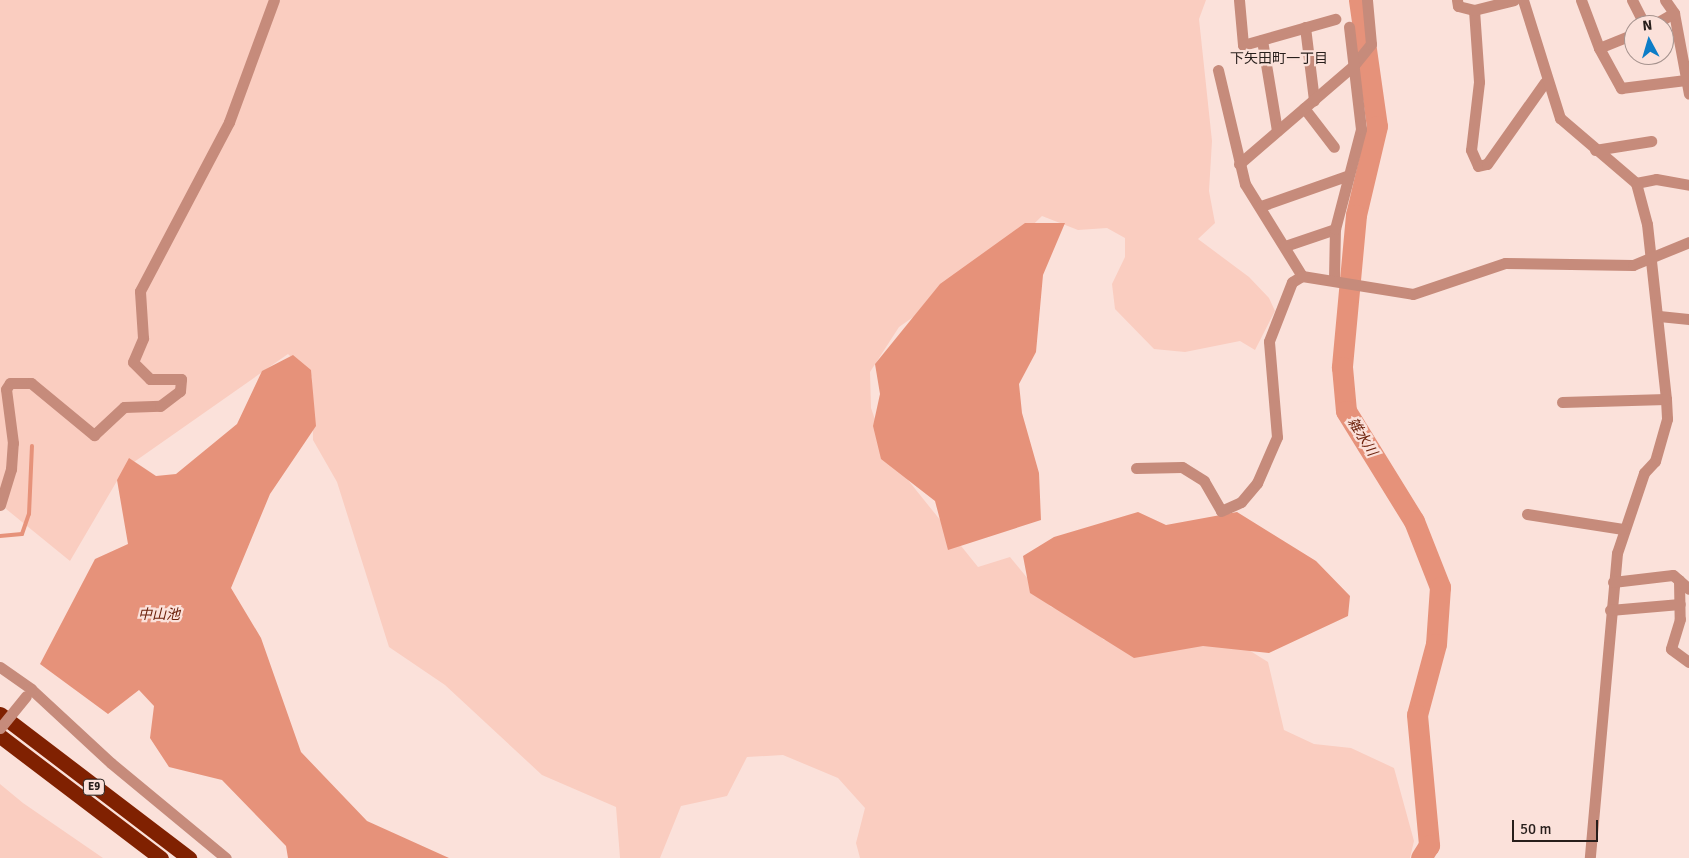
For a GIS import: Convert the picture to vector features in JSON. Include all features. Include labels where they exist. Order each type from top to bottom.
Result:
[{"type":"highway","points":[[0,703],[144,825]]},
{"type":"highway","name":"E9","points":[[0,714],[189,858]]},
{"type":"highway","name":"E9","points":[[0,736],[161,858]]},
{"type":"highway","points":[[0,740],[17,750]]},
{"type":"street","points":[[0,504],[11,469],[13,443],[6,389],[10,383],[31,383],[94,435],[124,407],[160,406],[180,391],[181,379],[150,379],[133,362],[143,338],[140,291],[229,122],[274,0]]},
{"type":"street","points":[[1239,0],[1243,45],[1335,19]]},
{"type":"street","points":[[1239,164],[1354,65],[1371,44],[1367,0]]},
{"type":"street","points":[[1457,0],[1458,6],[1474,10],[1514,0]]},
{"type":"street","points":[[1524,0],[1545,82],[1560,118],[1595,150],[1636,183],[1651,260],[1659,316],[1666,399],[1667,419],[1655,461],[1644,473],[1624,529],[1613,582],[1590,858]]},
{"type":"street","points":[[1580,0],[1599,48],[1622,88],[1686,80]]},
{"type":"street","points":[[1632,0],[1640,15]]},
{"type":"street","points":[[1664,0],[1674,13],[1684,40],[1686,80],[1689,94]]},
{"type":"street","points":[[1474,10],[1479,82],[1471,150],[1478,166],[1486,164],[1545,82]]},
{"type":"street","points":[[1670,15],[1674,13]]},
{"type":"street","points":[[1305,27],[1314,100]]},
{"type":"street","points":[[1334,279],[1334,230],[1346,176],[1361,129],[1349,27]]},
{"type":"street","points":[[1599,48],[1624,38]]},
{"type":"street","points":[[1262,40],[1277,132]]},
{"type":"street","points":[[1218,70],[1245,184],[1261,206],[1302,276]]},
{"type":"street","points":[[1304,108],[1334,147]]},
{"type":"street","points":[[1595,150],[1651,141]]},
{"type":"street","points":[[1261,206],[1346,176]]},
{"type":"street","points":[[1636,183],[1656,180],[1689,185]]},
{"type":"street","points":[[1285,246],[1334,230]]},
{"type":"street","points":[[1136,468],[1182,468],[1204,481],[1221,511],[1241,502],[1257,483],[1277,437],[1269,340],[1292,282],[1302,276],[1334,279],[1413,294],[1505,264],[1633,265],[1651,260],[1689,242]]},
{"type":"street","points":[[1659,316],[1689,319]]},
{"type":"street","points":[[1562,402],[1666,399]]},
{"type":"street","points":[[1527,514],[1624,529]]},
{"type":"street","points":[[1613,582],[1673,575],[1689,589]]},
{"type":"street","points":[[1679,580],[1680,604],[1671,649],[1689,662]]},
{"type":"street","points":[[1610,610],[1680,604]]},
{"type":"street","points":[[0,668],[226,858]]},
{"type":"street","points":[[0,728],[29,692]]},
{"type":"shaded area","points":[[0,0],[1206,0],[1199,19],[1212,141],[1209,191],[1215,223],[1198,239],[1249,277],[1269,298],[1275,311],[1255,350],[1240,341],[1185,352],[1154,349],[1115,309],[1112,284],[1125,257],[1125,238],[1107,228],[1078,230],[1042,216],[1001,256],[899,327],[870,372],[871,408],[887,454],[978,567],[1010,557],[1051,607],[1079,616],[1104,640],[1244,647],[1268,662],[1284,730],[1314,744],[1351,748],[1394,768],[1414,841],[1410,858],[860,858],[856,843],[865,808],[838,778],[783,755],[747,757],[727,796],[681,806],[660,858],[620,858],[616,807],[542,775],[445,685],[389,647],[337,482],[313,440],[312,377],[288,354],[124,469],[70,561],[0,504]]},
{"type":"shaded area","points":[[0,784],[23,803],[103,858],[0,858]]},
{"type":"water","points":[[1025,223],[1065,223],[1043,275],[1036,352],[1019,384],[1022,413],[1039,473],[1041,520],[948,550],[935,501],[881,459],[873,426],[880,394],[875,364],[940,284]]},
{"type":"water","name":"中山池","points":[[293,355],[311,370],[316,426],[270,494],[231,588],[261,638],[301,752],[367,821],[449,858],[288,858],[286,846],[222,780],[169,767],[150,738],[154,706],[139,690],[108,714],[40,664],[95,559],[128,544],[117,480],[129,458],[156,476],[176,474],[237,424],[262,371]]},
{"type":"water","points":[[1138,512],[1166,525],[1237,512],[1316,561],[1350,596],[1348,616],[1269,653],[1203,646],[1134,658],[1030,593],[1023,556],[1054,537]]},
{"type":"waterway","name":"雑水川","points":[[1359,0],[1377,126],[1356,215],[1342,367],[1346,411],[1414,521],[1440,587],[1436,644],[1417,715],[1429,845],[1421,858]]},
{"type":"waterway","points":[[0,536],[22,534],[29,514],[32,446]]},
{"type":"district","name":"下矢田町一丁目","points":[[1279,59]]}]
